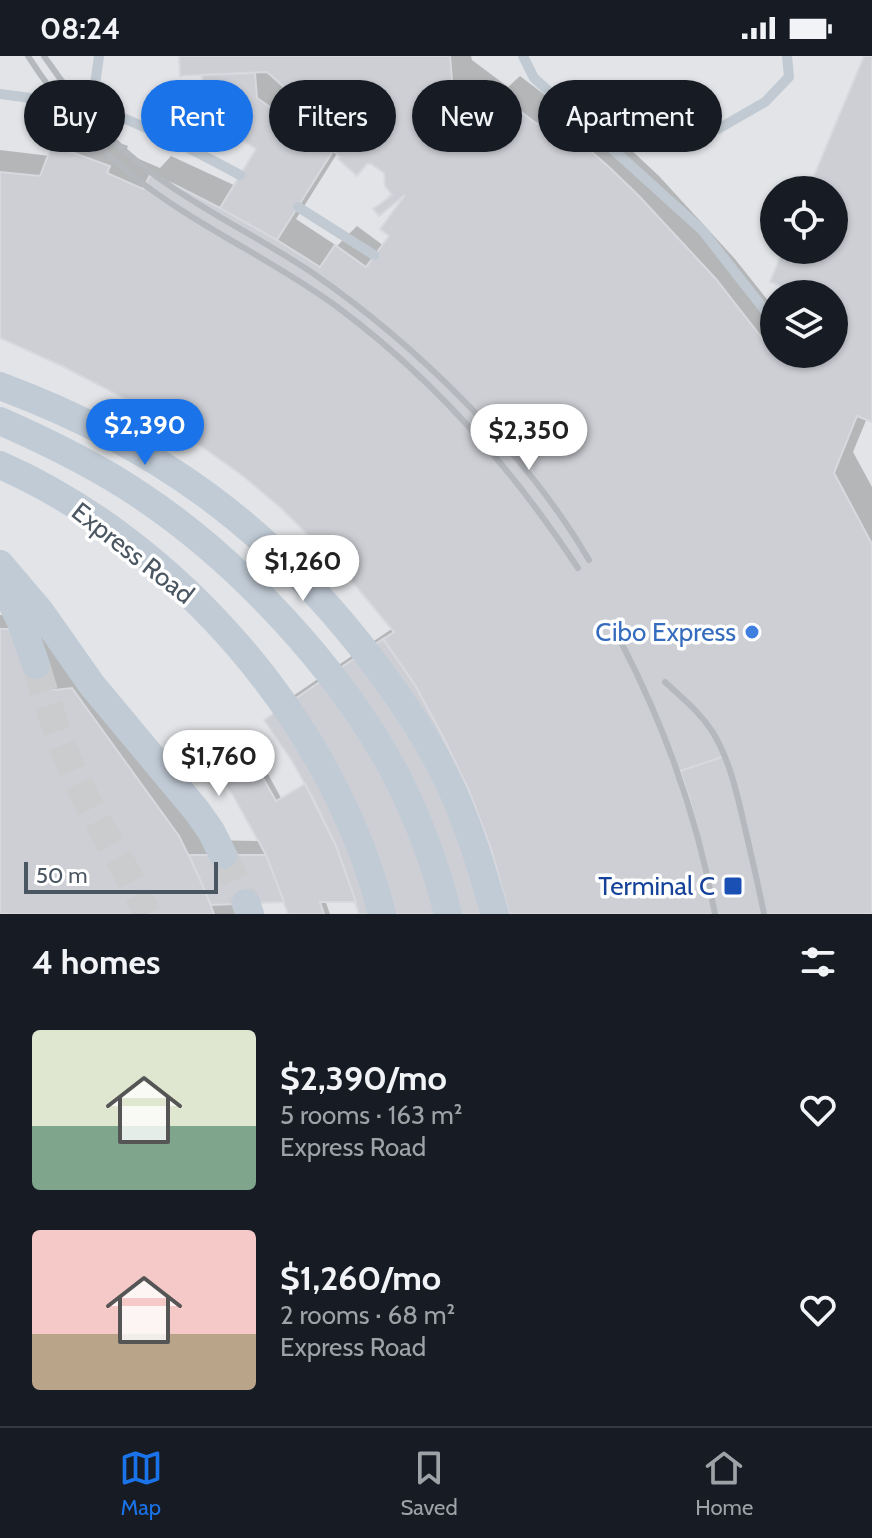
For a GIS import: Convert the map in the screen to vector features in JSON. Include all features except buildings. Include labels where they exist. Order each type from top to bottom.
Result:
[{"type":"street","points":[[0,386],[119,439],[190,482],[255,533],[303,579],[355,638],[401,701],[445,775],[469,830],[495,914]]},
{"type":"street","points":[[0,421],[88,464],[138,494],[201,541],[254,589],[320,663],[361,718],[397,778],[426,842],[448,914]]},
{"type":"street","name":"Express Road","points":[[0,465],[88,514],[146,557],[181,587],[246,656],[276,694],[314,752],[346,814],[382,914]]},
{"type":"street","points":[[0,564],[40,611],[92,685],[197,811],[223,855]]},
{"type":"street","points":[[0,580],[21,622],[36,665]]},
{"type":"lane","points":[[96,80],[99,56]]},
{"type":"lane","points":[[523,56],[538,82]]},
{"type":"lane","points":[[722,127],[765,102],[789,77],[787,56]]},
{"type":"lane","points":[[0,94],[24,97]]},
{"type":"lane","points":[[125,119],[240,175]]},
{"type":"lane","points":[[614,152],[702,230],[760,304]]},
{"type":"lane","points":[[298,207],[374,255]]},
{"type":"shaded area","name":"Terminal C","points":[[0,56],[872,56],[872,914],[0,914]]},
{"type":"tunnel","points":[[36,665],[78,783],[147,914]]},
{"type":"tunnel","points":[[223,855],[246,903]]},
{"type":"railway","points":[[28,56],[73,117],[127,171],[177,208],[310,288],[405,363],[498,460],[578,568]]},
{"type":"railway","points":[[44,56],[96,123],[143,166],[198,204],[314,274],[353,302],[429,367],[466,403],[534,480],[589,560]]},
{"type":"railway","points":[[621,642],[652,707],[678,775],[699,844],[715,914]]},
{"type":"railway","points":[[665,682],[702,717],[723,753],[732,776],[764,914]]},
{"type":"place","name":"Cibo Express","points":[[752,632]]},
{"type":"place","name":"Terminal C","points":[[733,886]]}]
